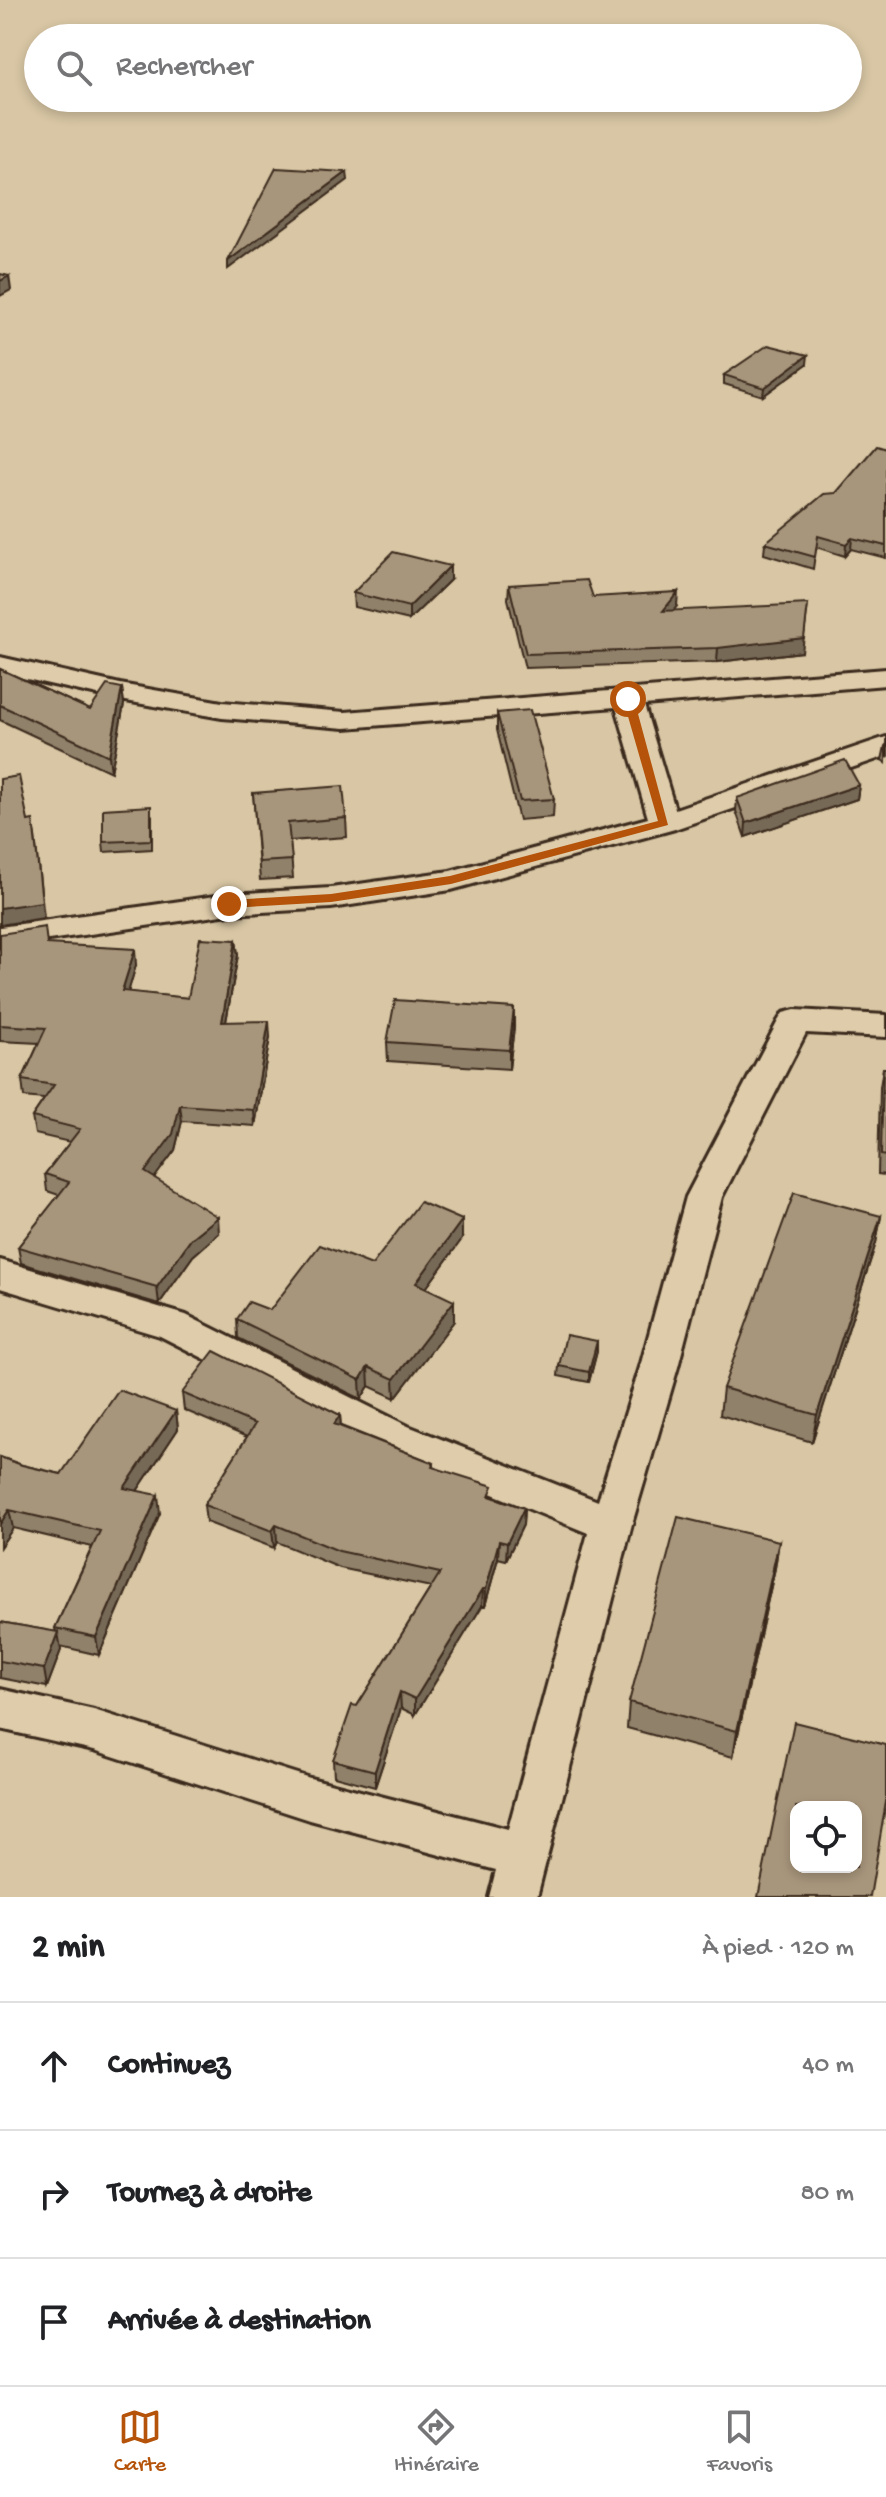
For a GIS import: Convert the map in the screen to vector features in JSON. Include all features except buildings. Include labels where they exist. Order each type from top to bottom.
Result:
[{"type":"street","points":[[0,665],[120,692],[222,710],[345,720],[886,677]]},
{"type":"street","points":[[628,699],[664,823]]},
{"type":"street","points":[[0,937],[229,904],[331,898],[451,880],[664,823],[886,746]]},
{"type":"street","points":[[0,1709],[94,1730],[310,1799],[518,1876],[611,1524],[659,1367],[704,1197],[795,1021],[886,1026]]},
{"type":"street","points":[[0,1274],[172,1325],[394,1437],[611,1524]]},
{"type":"route","points":[[229,904],[331,898],[451,880],[664,823],[628,699]]}]
